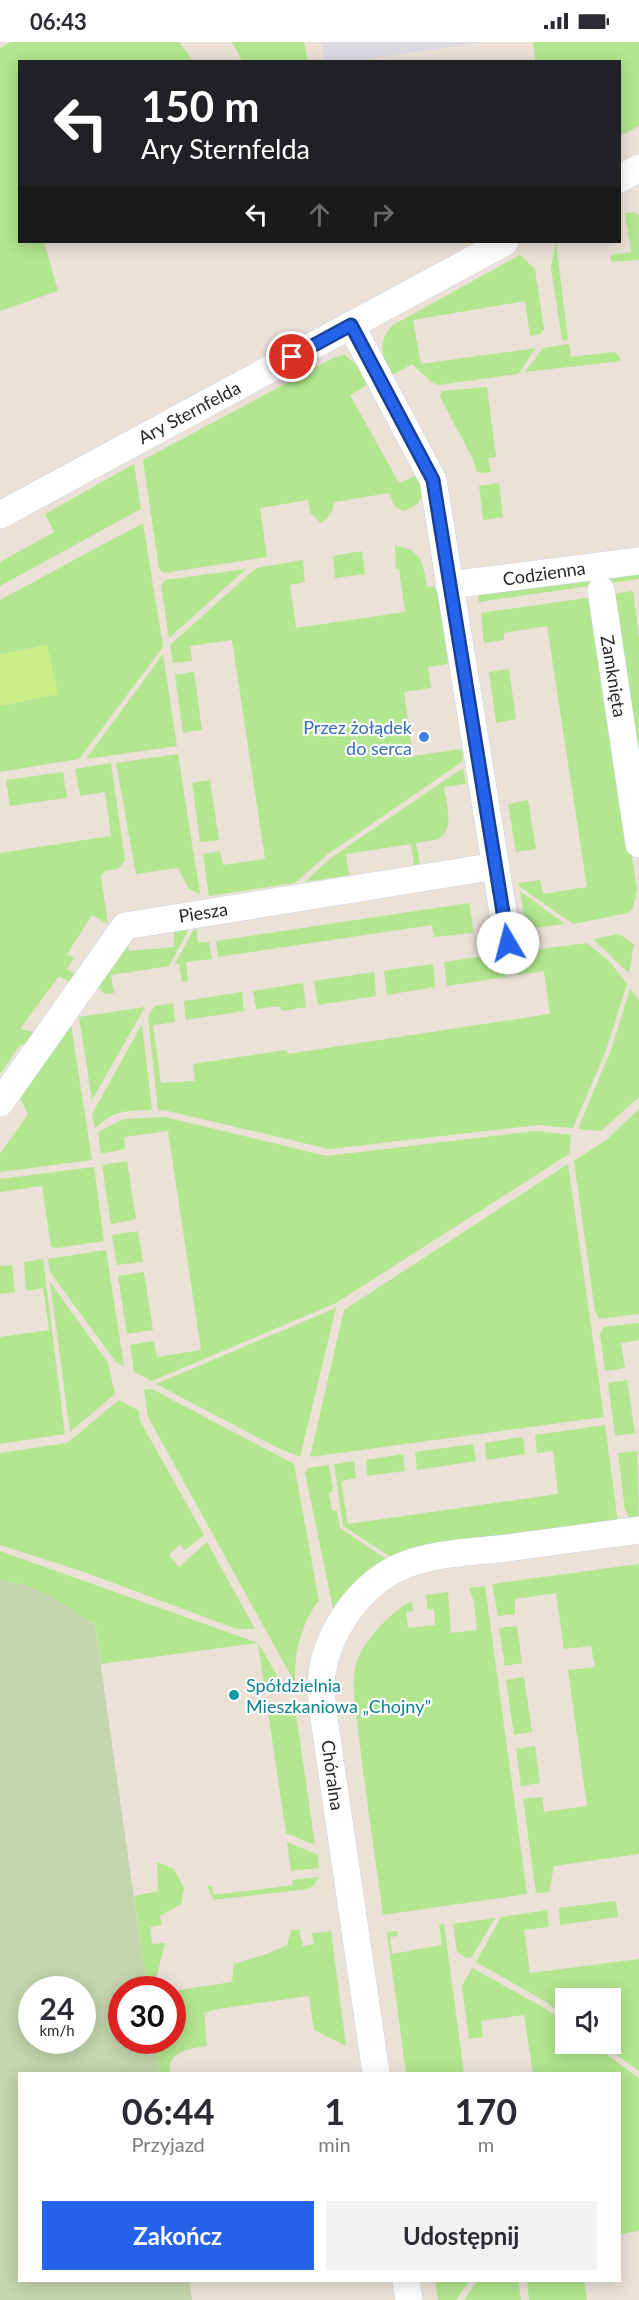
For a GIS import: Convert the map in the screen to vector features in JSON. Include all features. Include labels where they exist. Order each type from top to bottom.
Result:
[{"type":"street","points":[[621,178],[639,168]]},
{"type":"street","name":"Ary Sternfelda","points":[[0,515],[503,243]]},
{"type":"street","points":[[351,325],[433,480],[508,943]]},
{"type":"street","name":"Codzienna","points":[[449,585],[639,561]]},
{"type":"street","name":"Zamknięta","points":[[600,590],[638,837]]},
{"type":"street","name":"Piesza","points":[[0,1103],[125,926],[496,866]]},
{"type":"street","name":"Chóralna","points":[[376,2072],[322,1705],[322,1674],[329,1648],[346,1616],[374,1583],[398,1568],[436,1557],[639,1530]]},
{"type":"street","points":[[406,2282],[409,2300]]},
{"type":"shaded area","points":[[322,42],[483,42],[362,60],[324,60]]},
{"type":"green space","points":[[11,42],[179,42],[192,60],[18,60],[18,243],[44,243],[58,291],[0,311],[0,48]]},
{"type":"green space","points":[[232,42],[304,42],[308,60],[241,60]]},
{"type":"green space","points":[[533,42],[639,42],[639,126],[621,135],[621,60],[535,60]]},
{"type":"green space","points":[[635,212],[639,215],[639,260],[612,262],[611,255],[631,252],[625,213]]},
{"type":"green space","points":[[556,243],[568,340],[562,340],[551,267]]},
{"type":"green space","points":[[520,255],[535,269],[544,329],[540,334],[530,336],[525,301],[413,320],[421,364],[536,348],[518,374],[438,385],[431,382],[412,364],[391,376],[383,356],[383,343],[393,325]]},
{"type":"green space","points":[[569,344],[571,357],[612,352],[618,354],[621,361],[525,372],[543,348]]},
{"type":"green space","points":[[345,355],[357,365],[369,384],[350,395],[399,483],[419,474],[422,497],[416,505],[403,511],[395,507],[389,493],[334,502],[330,514],[321,523],[310,512],[308,500],[260,508],[267,557],[164,573],[159,568],[143,460],[335,357]]},
{"type":"green space","points":[[487,387],[496,457],[488,458],[491,472],[480,473],[476,471],[474,461],[440,397],[442,391]]},
{"type":"green space","points":[[134,464],[141,509],[0,586],[0,562],[54,532],[45,514]]},
{"type":"green space","points":[[499,483],[503,517],[485,520],[479,486]]},
{"type":"green space","points":[[143,523],[163,647],[79,759],[0,772],[0,706],[57,694],[47,645],[0,655],[0,600]]},
{"type":"green space","points":[[395,546],[404,547],[416,554],[422,564],[427,587],[437,586],[448,664],[428,667],[431,688],[404,692],[413,756],[462,749],[463,761],[328,854],[295,883],[209,896],[203,854],[220,851],[223,865],[265,859],[232,640],[190,646],[192,661],[173,663],[170,645],[256,568],[303,560],[305,582],[290,585],[296,628],[405,612],[399,569],[396,569]]},
{"type":"green space","points":[[362,551],[365,574],[335,578],[333,556]]},
{"type":"green space","points":[[246,569],[169,638],[161,585],[165,580]]},
{"type":"green space","points":[[639,571],[639,579],[479,602],[478,594]]},
{"type":"green space","points":[[633,591],[639,637],[639,789],[612,594]]},
{"type":"green space","points":[[593,597],[637,890],[633,908],[628,913],[573,924],[519,886],[518,883],[540,880],[543,894],[587,887],[547,626],[504,633],[504,640],[484,643],[481,613]]},
{"type":"green space","points":[[47,645],[58,694],[0,706],[0,655]]},
{"type":"green space","points":[[163,654],[177,746],[86,759]]},
{"type":"green space","points":[[509,669],[516,719],[496,723],[489,672]]},
{"type":"green space","points":[[194,672],[202,730],[183,733],[175,675]]},
{"type":"green space","points":[[178,754],[200,894],[189,889],[178,868],[136,874],[116,763]]},
{"type":"green space","points":[[111,763],[125,860],[118,869],[105,871],[101,876],[108,924],[92,915],[67,954],[74,958],[67,969],[77,976],[73,984],[59,976],[20,1029],[37,1033],[30,1043],[20,1045],[0,1074],[0,853],[111,836],[105,792],[80,796],[75,769]]},
{"type":"green space","points":[[463,768],[466,784],[444,787],[448,809],[446,831],[435,840],[416,843],[420,864],[414,865],[411,844],[346,854],[349,875],[305,882],[332,857]]},
{"type":"green space","points":[[63,772],[67,798],[10,806],[6,780]]},
{"type":"green space","points":[[210,780],[219,840],[200,842],[192,783]]},
{"type":"green space","points":[[528,800],[536,849],[516,852],[508,804]]},
{"type":"green space","points":[[520,891],[565,924],[535,928],[526,926]]},
{"type":"green space","points":[[469,903],[474,933],[434,937],[432,925],[218,957],[216,941]]},
{"type":"green space","points":[[191,925],[169,966],[111,975],[114,993],[104,994],[98,986],[127,935],[129,951],[174,947],[174,927]]},
{"type":"green space","points":[[196,925],[198,943],[209,942],[212,959],[186,962],[188,981],[182,982],[179,964],[175,964]]},
{"type":"green space","points":[[619,934],[634,944],[629,973],[593,939]]},
{"type":"green space","points":[[587,943],[610,962],[627,984],[606,1050],[573,1128],[538,1125],[329,1149],[164,1110],[158,1111],[148,1016],[155,1006],[173,1003],[175,1022],[153,1025],[161,1083],[195,1081],[193,1064],[286,1050],[288,1054],[550,1014],[544,971],[518,975],[516,952]]},
{"type":"green space","points":[[504,953],[506,977],[447,986],[444,962]]},
{"type":"green space","points":[[433,964],[435,987],[387,995],[384,971]]},
{"type":"green space","points":[[374,972],[376,996],[318,1005],[314,981]]},
{"type":"green space","points":[[303,983],[306,1007],[282,1011],[280,1006],[256,1009],[253,991]]},
{"type":"green space","points":[[630,989],[639,1000],[639,1097],[601,1131],[578,1129],[611,1050]]},
{"type":"green space","points":[[242,992],[244,1011],[186,1020],[184,1001]]},
{"type":"green space","points":[[145,1007],[92,1100],[79,1017]]},
{"type":"green space","points":[[70,1018],[92,1160],[0,1172],[0,1154],[28,1114],[18,1094]]},
{"type":"green space","points":[[142,1024],[152,1110],[114,1114],[95,1129],[92,1114]]},
{"type":"green space","points":[[639,1109],[639,1314],[599,1319],[595,1311],[574,1161],[606,1140]]},
{"type":"green space","points":[[164,1117],[327,1156],[536,1131],[571,1135],[569,1154],[336,1303],[152,1381],[134,1372],[130,1345],[154,1341],[157,1357],[201,1350],[168,1131],[124,1137],[125,1149],[101,1154],[98,1132],[124,1119]]},
{"type":"green space","points":[[127,1161],[136,1219],[111,1224],[102,1165]]},
{"type":"green space","points":[[568,1164],[604,1417],[310,1457],[344,1310]]},
{"type":"green space","points":[[94,1167],[104,1241],[51,1247],[42,1186],[0,1192],[0,1179]]},
{"type":"green space","points":[[138,1231],[143,1262],[117,1265],[112,1235]]},
{"type":"green space","points":[[106,1250],[124,1366],[116,1362],[50,1272],[48,1259]]},
{"type":"green space","points":[[43,1259],[65,1434],[0,1444],[0,1337],[49,1330],[43,1288],[26,1291],[24,1262]]},
{"type":"green space","points":[[12,1265],[15,1292],[0,1294],[0,1266]]},
{"type":"green space","points":[[144,1272],[153,1330],[127,1334],[118,1276]]},
{"type":"green space","points":[[50,1282],[108,1363],[115,1394],[70,1432]]},
{"type":"green space","points":[[336,1308],[300,1457],[276,1447],[156,1384]]},
{"type":"green space","points":[[639,1323],[639,1340],[621,1343],[625,1368],[605,1371],[600,1334],[604,1327]]},
{"type":"green space","points":[[627,1380],[635,1433],[615,1436],[608,1383]]},
{"type":"green space","points":[[152,1389],[294,1464],[319,1601],[300,1639],[295,1683],[148,1417],[144,1390]]},
{"type":"green space","points":[[119,1400],[139,1411],[140,1421],[204,1535],[185,1550],[179,1545],[169,1555],[179,1567],[207,1542],[255,1629],[237,1629],[84,1572],[0,1545],[0,1453],[67,1443]]},
{"type":"green space","points":[[605,1425],[618,1523],[419,1547],[389,1556],[343,1526],[334,1464],[354,1461],[356,1478],[341,1481],[348,1524],[558,1494],[553,1451],[537,1453],[535,1435]]},
{"type":"green space","points":[[523,1437],[525,1454],[486,1460],[485,1443]]},
{"type":"green space","points":[[473,1444],[476,1461],[417,1470],[415,1452]]},
{"type":"green space","points":[[637,1451],[639,1521],[632,1522],[625,1510],[618,1453]]},
{"type":"green space","points":[[403,1454],[405,1471],[367,1476],[366,1460]]},
{"type":"green space","points":[[329,1465],[333,1491],[329,1493],[332,1511],[337,1511],[340,1528],[386,1559],[356,1580],[333,1608],[305,1473],[308,1468]]},
{"type":"green space","points":[[0,1551],[258,1643],[101,1664],[95,1624],[26,1585],[0,1580]]},
{"type":"green space","points":[[639,1564],[639,1854],[554,1866],[549,1892],[536,1893],[523,1799],[542,1797],[544,1812],[587,1806],[568,1670],[595,1667],[591,1646],[564,1649],[556,1593],[515,1599],[515,1614],[498,1616],[492,1584]]},
{"type":"green space","points":[[0,1580],[26,1585],[51,1595],[95,1625],[145,1976],[108,1976],[108,2054],[157,2054],[159,2072],[18,2072],[18,2282],[189,2282],[192,2300],[0,2300]]},
{"type":"green space","points":[[485,1586],[527,1894],[383,1915],[355,1703],[354,1677],[358,1659],[377,1629],[395,1612],[412,1601],[413,1611],[406,1612],[408,1628],[435,1625],[434,1609],[428,1610],[426,1595],[448,1592],[451,1633],[477,1630],[474,1602],[469,1588]]},
{"type":"green space","points":[[517,1626],[522,1663],[505,1666],[499,1628]]},
{"type":"green space","points":[[258,1643],[284,1687],[265,1692]]},
{"type":"green space","points":[[524,1677],[532,1732],[514,1735],[506,1680]]},
{"type":"green space","points":[[290,1703],[295,1707],[315,1845],[286,1833],[267,1705]]},
{"type":"green space","points":[[535,1746],[540,1783],[521,1786],[516,1749]]},
{"type":"green space","points":[[287,1842],[318,1855],[319,1868],[291,1871]]},
{"type":"green space","points":[[157,1862],[174,1869],[184,1888],[181,1904],[160,1916],[162,1925],[150,1927],[152,1944],[165,1943],[157,1976],[145,1976],[134,1896],[158,1891]]},
{"type":"green space","points":[[319,1877],[308,1889],[214,1900],[207,1886],[212,1886],[213,1895],[293,1885],[292,1880]]},
{"type":"green space","points":[[616,1901],[618,1917],[560,1925],[559,1908]]},
{"type":"green space","points":[[547,1910],[549,1927],[524,1930],[530,1973],[639,1959],[639,2071],[615,2054],[621,2054],[621,1988],[555,1988],[555,2009],[476,1962],[501,1917]]},
{"type":"green space","points":[[495,1918],[471,1958],[457,1952],[453,1924]]},
{"type":"green space","points":[[444,1924],[464,2072],[406,2072],[387,1932],[397,1931],[398,1936],[390,1937],[392,1954],[442,1945],[439,1925]]},
{"type":"green space","points":[[299,1929],[303,1946],[314,1944],[312,1933],[331,1931],[346,2046],[314,2030],[309,1996],[204,2013],[207,2046],[186,2050],[186,1989],[232,1982],[234,1964],[287,1945],[291,1930]]},
{"type":"green space","points":[[472,1968],[555,2016],[555,2054],[606,2054],[639,2078],[639,2231],[621,2234],[621,2072],[533,2072],[524,2015],[481,2021],[483,2037],[469,2039],[462,1986]]},
{"type":"green space","points":[[157,2054],[178,2054],[172,2060],[170,2072],[159,2072]]},
{"type":"green space","points":[[435,2282],[469,2282],[456,2300],[438,2300]]},
{"type":"green space","points":[[477,2282],[518,2282],[521,2300],[464,2300]]},
{"type":"green space","points":[[527,2282],[584,2282],[587,2300],[529,2300]]},
{"type":"place","name":"Przez żołądek do serca","points":[[424,737]]},
{"type":"place","name":"Spółdzielnia Mieszkaniowa „Chojny”","points":[[234,1695]]},
{"type":"route","points":[[292,357],[351,325],[433,480],[508,943]]}]
